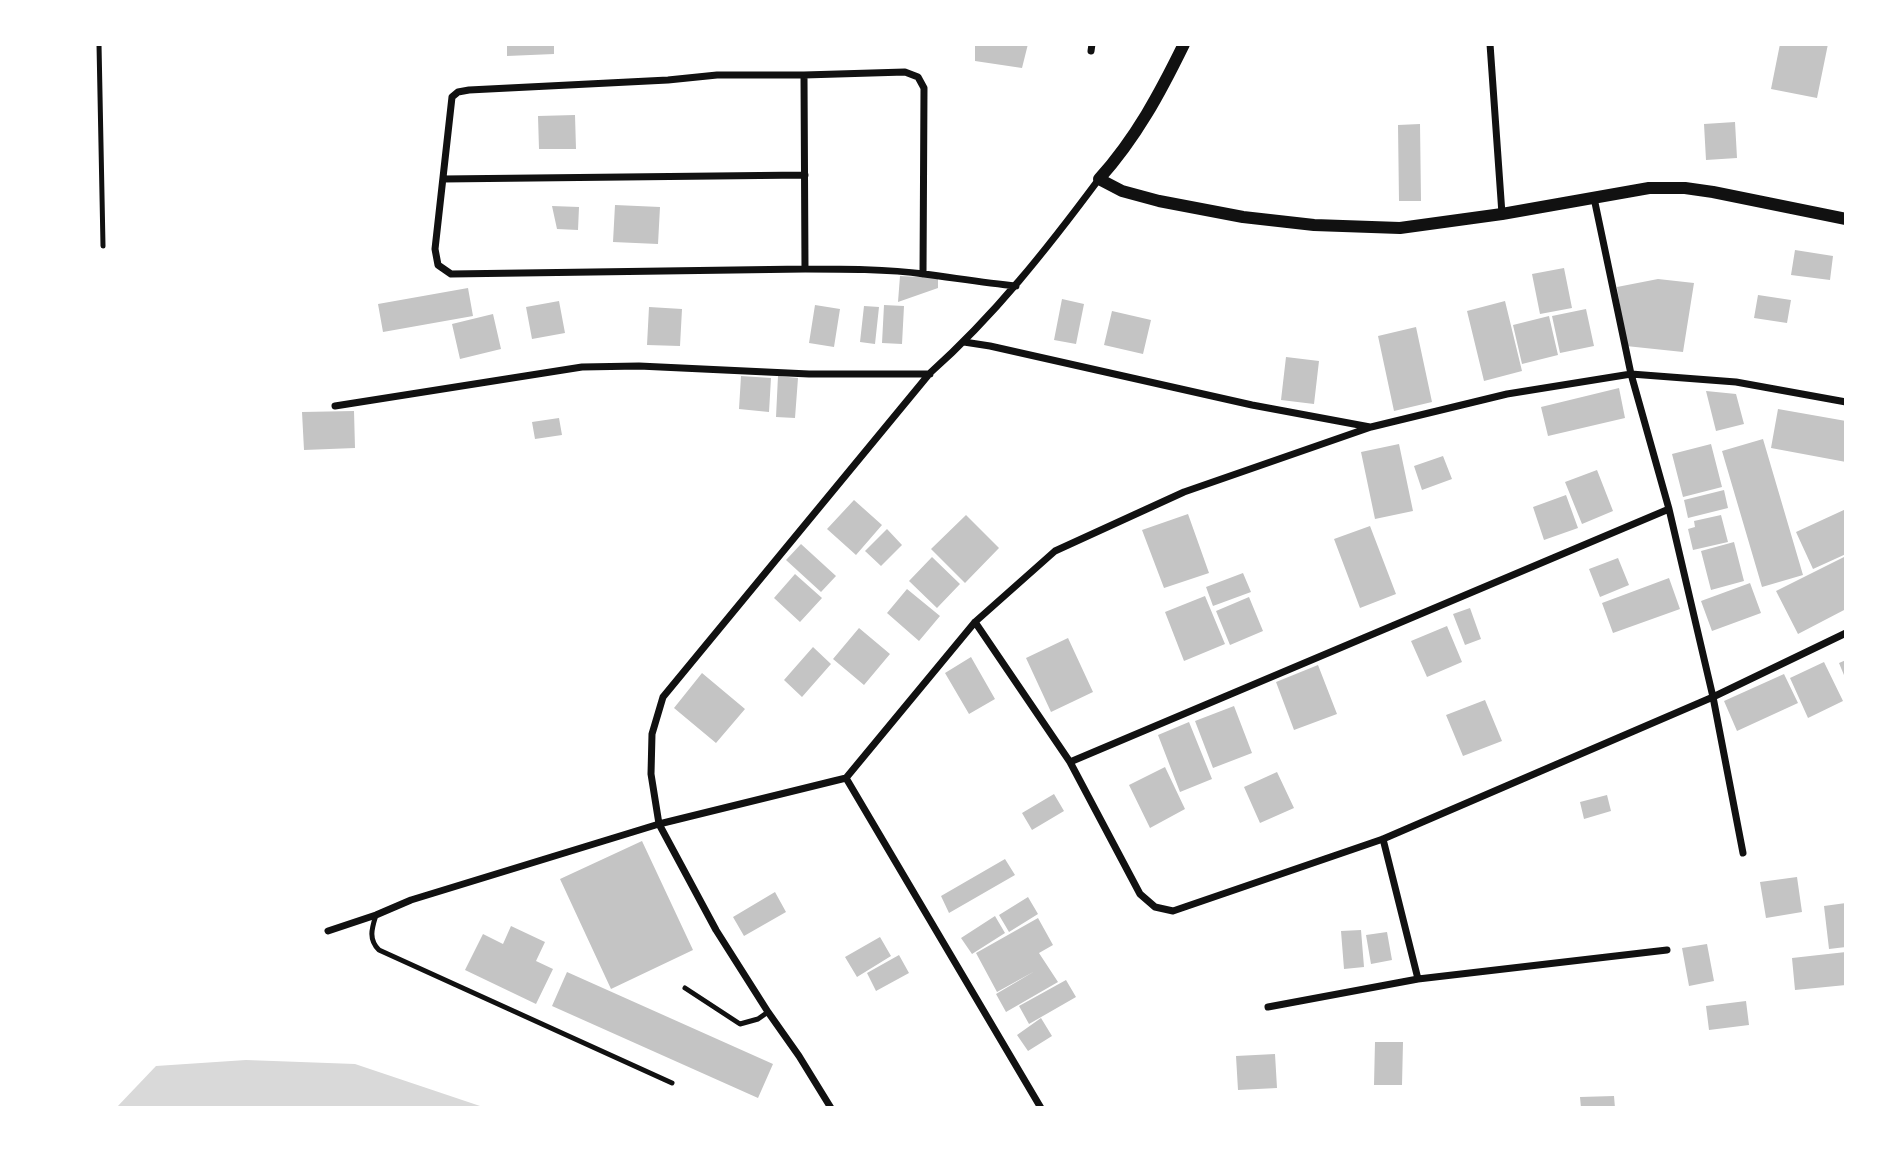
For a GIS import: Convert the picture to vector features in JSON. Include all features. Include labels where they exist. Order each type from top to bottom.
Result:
[{"type":"street","points":[[831,1108],[716,930],[659,824],[651,774],[652,734],[663,696],[930,373],[964,342],[1016,286],[1117,159],[1153,107],[1184,44]]},
{"type":"street","points":[[1490,44],[1502,214]]},
{"type":"street","points":[[923,274],[924,88],[918,77],[905,72],[717,75],[458,92],[452,97],[435,249],[438,265],[452,274],[805,269],[923,274],[1016,286]]},
{"type":"street","points":[[804,75],[805,269]]},
{"type":"street","points":[[443,179],[805,174]]},
{"type":"street","points":[[1099,179],[1122,191],[1159,201],[1243,217],[1314,225],[1400,228],[1502,214],[1649,188],[1685,188],[1713,192],[1846,219]]},
{"type":"street","points":[[1594,198],[1631,374],[1669,509],[1713,698],[1743,853]]},
{"type":"street","points":[[964,342],[1239,402],[1371,427]]},
{"type":"street","points":[[335,406],[582,368],[639,366],[809,374],[930,373]]},
{"type":"street","points":[[328,931],[411,900],[659,824],[846,778],[975,622],[1055,551],[1184,492],[1371,427],[1507,394],[1631,374],[1736,382],[1846,402]]},
{"type":"street","points":[[1070,762],[1669,509]]},
{"type":"street","points":[[975,622],[1070,762],[1140,894],[1154,907],[1173,911],[1383,839],[1713,698],[1846,633]]},
{"type":"street","points":[[846,778],[1041,1108]]},
{"type":"street","points":[[1383,839],[1418,979]]},
{"type":"street","points":[[1268,1007],[1418,979],[1667,950]]},
{"type":"lane","points":[[99,44],[103,246]]},
{"type":"lane","points":[[376,915],[372,926],[373,942],[384,953],[672,1083]]},
{"type":"lane","points":[[685,988],[740,1024],[758,1019],[768,1012]]},
{"type":"shaded area","points":[[246,1060],[355,1064],[486,1108],[116,1108],[156,1066]]},
{"type":"building","points":[[507,44],[554,44],[554,54],[507,56]]},
{"type":"building","points":[[975,44],[1028,44],[1022,68],[975,61]]},
{"type":"building","points":[[1780,44],[1828,44],[1817,98],[1771,89]]},
{"type":"building","points":[[575,115],[576,149],[539,149],[538,116]]},
{"type":"building","points":[[1735,122],[1737,158],[1706,160],[1704,124]]},
{"type":"building","points":[[1420,124],[1421,201],[1399,201],[1398,125]]},
{"type":"building","points":[[615,205],[660,207],[658,244],[613,242]]},
{"type":"building","points":[[552,206],[579,207],[578,230],[557,229]]},
{"type":"building","points":[[1795,250],[1833,256],[1830,280],[1791,275]]},
{"type":"building","points":[[1564,268],[1572,308],[1540,314],[1532,274]]},
{"type":"building","points":[[900,276],[938,278],[938,288],[898,302]]},
{"type":"building","points":[[1658,279],[1694,283],[1683,352],[1626,346],[1617,287]]},
{"type":"building","points":[[468,288],[473,316],[383,332],[378,304]]},
{"type":"building","points":[[1758,295],[1791,300],[1787,323],[1754,318]]},
{"type":"building","points":[[1062,299],[1084,304],[1076,344],[1054,340]]},
{"type":"building","points":[[559,301],[565,333],[532,339],[526,307]]},
{"type":"building","points":[[1505,301],[1522,371],[1484,381],[1467,311]]},
{"type":"building","points":[[815,305],[840,309],[834,347],[809,343]]},
{"type":"building","points":[[884,305],[904,306],[902,344],[882,343]]},
{"type":"building","points":[[864,306],[879,307],[875,344],[860,342]]},
{"type":"building","points":[[649,307],[682,309],[680,346],[647,345]]},
{"type":"building","points":[[1586,309],[1594,346],[1560,353],[1552,316]]},
{"type":"building","points":[[1112,311],[1151,320],[1143,354],[1104,345]]},
{"type":"building","points":[[493,314],[501,349],[460,359],[452,324]]},
{"type":"building","points":[[1549,316],[1558,355],[1522,364],[1513,325]]},
{"type":"building","points":[[1416,327],[1432,402],[1394,411],[1378,336]]},
{"type":"building","points":[[1286,357],[1319,361],[1314,404],[1281,400]]},
{"type":"building","points":[[741,376],[771,378],[769,412],[739,409]]},
{"type":"building","points":[[778,376],[798,378],[795,418],[776,417]]},
{"type":"building","points":[[1619,388],[1625,418],[1548,436],[1541,407]]},
{"type":"building","points":[[1706,391],[1736,394],[1744,424],[1716,431]]},
{"type":"building","points":[[1778,409],[1846,421],[1846,462],[1771,448]]},
{"type":"building","points":[[354,411],[355,448],[304,450],[302,412]]},
{"type":"building","points":[[559,418],[562,435],[535,439],[532,422]]},
{"type":"building","points":[[1763,439],[1803,575],[1762,587],[1722,451]]},
{"type":"building","points":[[1399,444],[1413,511],[1375,519],[1361,452]]},
{"type":"building","points":[[1711,444],[1722,487],[1683,497],[1672,454]]},
{"type":"building","points":[[1443,456],[1452,479],[1422,490],[1414,466]]},
{"type":"building","points":[[1597,470],[1613,511],[1582,524],[1565,482]]},
{"type":"building","points":[[1724,490],[1728,508],[1688,518],[1684,500]]},
{"type":"building","points":[[1566,495],[1578,528],[1544,540],[1533,507]]},
{"type":"building","points":[[854,500],[882,525],[856,555],[827,529]]},
{"type":"building","points":[[1846,509],[1846,554],[1813,569],[1796,532]]},
{"type":"building","points":[[1188,514],[1209,573],[1164,588],[1142,530]]},
{"type":"building","points":[[966,515],[999,548],[965,583],[931,549]]},
{"type":"building","points":[[1721,515],[1728,542],[1693,550],[1688,529],[1695,527],[1694,521]]},
{"type":"building","points":[[1370,526],[1396,594],[1360,608],[1334,539]]},
{"type":"building","points":[[887,529],[902,545],[881,566],[865,551]]},
{"type":"building","points":[[1734,542],[1744,581],[1711,590],[1701,551]]},
{"type":"building","points":[[801,544],[836,576],[821,592],[786,560]]},
{"type":"building","points":[[1846,556],[1846,609],[1798,634],[1776,591]]},
{"type":"building","points":[[932,557],[960,584],[937,608],[909,581]]},
{"type":"building","points":[[1618,558],[1629,585],[1600,597],[1589,569]]},
{"type":"building","points":[[1243,573],[1251,592],[1213,606],[1206,587]]},
{"type":"building","points":[[795,574],[822,598],[800,622],[774,598]]},
{"type":"building","points":[[1669,578],[1680,609],[1613,633],[1602,603]]},
{"type":"building","points":[[1750,583],[1761,613],[1712,631],[1701,601]]},
{"type":"building","points":[[907,589],[940,616],[919,641],[887,613]]},
{"type":"building","points":[[1205,596],[1225,644],[1184,661],[1165,612]]},
{"type":"building","points":[[1249,597],[1263,631],[1230,645],[1216,611]]},
{"type":"building","points":[[1470,608],[1481,639],[1465,645],[1453,614]]},
{"type":"building","points":[[1447,626],[1462,662],[1427,677],[1411,641]]},
{"type":"building","points":[[859,628],[890,654],[864,685],[833,659]]},
{"type":"building","points":[[1068,638],[1093,692],[1051,712],[1026,658]]},
{"type":"building","points":[[813,647],[831,664],[802,697],[784,680]]},
{"type":"building","points":[[971,657],[995,699],[969,714],[945,673]]},
{"type":"building","points":[[1846,660],[1846,680],[1839,663]]},
{"type":"building","points":[[1824,662],[1843,701],[1808,718],[1790,678]]},
{"type":"building","points":[[1318,665],[1337,714],[1294,730],[1276,682]]},
{"type":"building","points":[[702,673],[745,709],[716,743],[674,708]]},
{"type":"building","points":[[1784,674],[1798,703],[1737,731],[1724,701]]},
{"type":"building","points":[[1485,700],[1502,741],[1463,756],[1446,715]]},
{"type":"building","points":[[1234,706],[1252,753],[1213,768],[1195,721]]},
{"type":"building","points":[[1189,722],[1212,779],[1180,792],[1158,735]]},
{"type":"building","points":[[1165,767],[1185,809],[1150,828],[1129,785]]},
{"type":"building","points":[[1277,772],[1294,808],[1260,823],[1244,787]]},
{"type":"building","points":[[1054,794],[1064,811],[1032,830],[1022,813]]},
{"type":"building","points":[[1607,795],[1611,811],[1584,819],[1580,802]]},
{"type":"building","points":[[642,841],[693,950],[611,989],[560,879]]},
{"type":"building","points":[[1005,859],[1015,875],[949,913],[941,896]]},
{"type":"building","points":[[1797,877],[1802,912],[1766,918],[1760,882]]},
{"type":"building","points":[[775,892],[786,912],[744,936],[733,917]]},
{"type":"building","points":[[1028,897],[1038,914],[1009,932],[999,915]]},
{"type":"building","points":[[1846,903],[1846,947],[1829,949],[1824,906]]},
{"type":"building","points":[[995,916],[1005,933],[972,954],[961,938]]},
{"type":"building","points":[[1038,918],[1053,945],[1039,953],[1058,982],[1006,1012],[996,994],[1035,971],[997,992],[976,953]]},
{"type":"building","points":[[511,926],[545,942],[536,961],[553,969],[536,1004],[465,970],[483,934],[503,944]]},
{"type":"building","points":[[1361,930],[1364,967],[1344,969],[1341,931]]},
{"type":"building","points":[[1387,932],[1392,960],[1371,964],[1366,935]]},
{"type":"building","points":[[880,937],[891,956],[857,977],[845,957]]},
{"type":"building","points":[[1707,944],[1714,981],[1689,986],[1682,948]]},
{"type":"building","points":[[1846,952],[1846,985],[1795,990],[1792,958]]},
{"type":"building","points":[[899,955],[909,973],[876,991],[867,973]]},
{"type":"building","points":[[567,972],[773,1064],[758,1098],[552,1006]]},
{"type":"building","points":[[1066,980],[1076,997],[1029,1024],[1019,1006]]},
{"type":"building","points":[[1746,1001],[1749,1025],[1709,1030],[1706,1006]]},
{"type":"building","points":[[1041,1018],[1052,1036],[1028,1051],[1017,1035]]},
{"type":"building","points":[[1375,1042],[1403,1042],[1402,1085],[1374,1085]]},
{"type":"building","points":[[1275,1054],[1277,1088],[1238,1090],[1236,1056]]},
{"type":"building","points":[[1614,1096],[1615,1108],[1581,1108],[1580,1097]]}]
